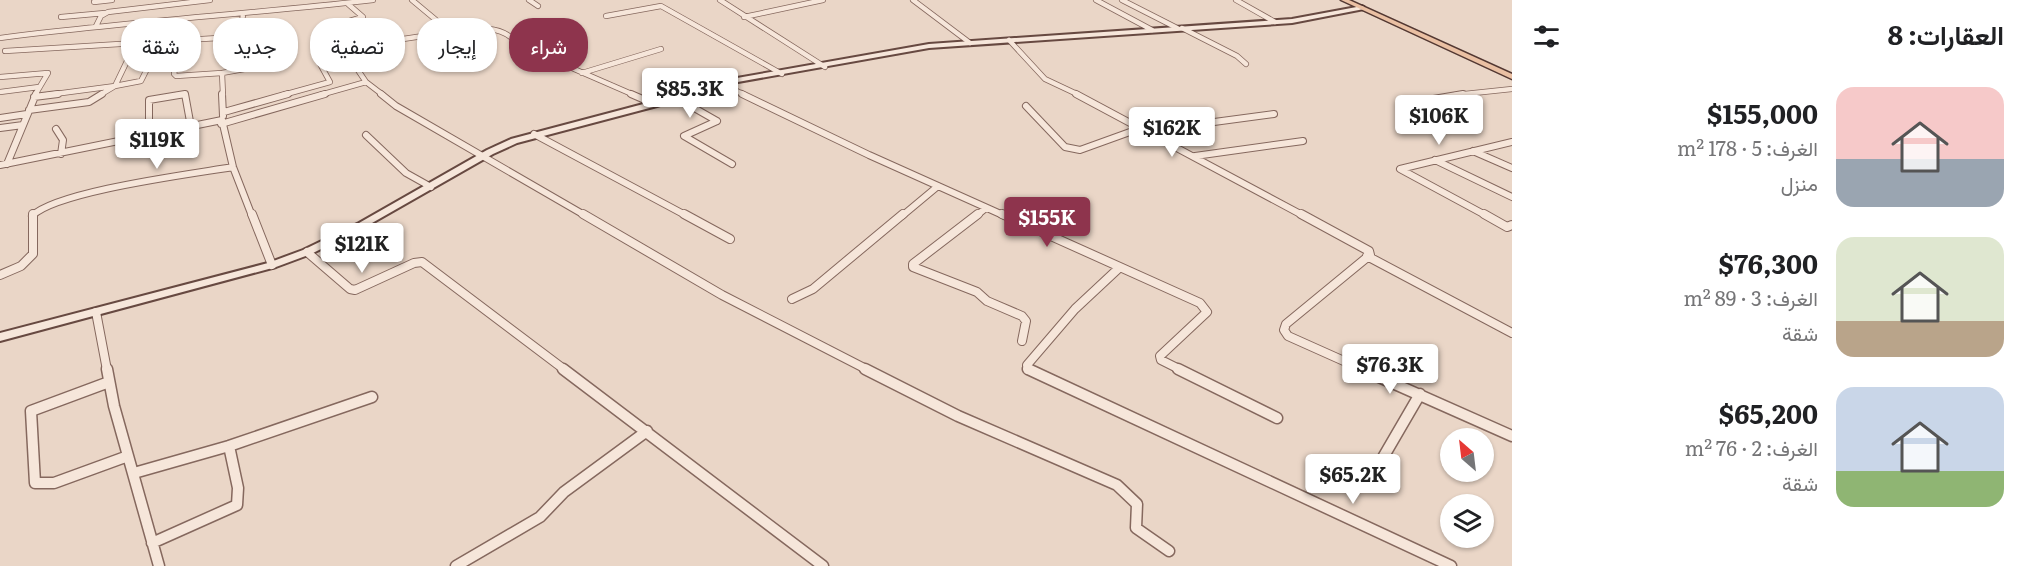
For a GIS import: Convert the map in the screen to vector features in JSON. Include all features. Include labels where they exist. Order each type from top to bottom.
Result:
[{"type":"main road","points":[[1344,0],[1512,76]]},
{"type":"main road","points":[[0,337],[272,265],[307,252],[430,187],[483,156],[534,134],[654,104],[720,83],[825,67],[907,50],[1009,40],[1275,22],[1362,8]]},
{"type":"street","points":[[94,2],[112,0]]},
{"type":"street","points":[[62,17],[210,0]]},
{"type":"street","points":[[0,38],[96,26],[243,15],[373,0]]},
{"type":"street","points":[[412,0],[434,18]]},
{"type":"street","points":[[529,0],[538,6]]},
{"type":"street","points":[[650,0],[711,32],[782,74]]},
{"type":"street","points":[[720,0],[825,67]]},
{"type":"street","points":[[744,17],[823,0]]},
{"type":"street","points":[[913,0],[970,43]]},
{"type":"street","points":[[1096,0],[1152,30]]},
{"type":"street","points":[[1122,0],[1237,56],[1246,64]]},
{"type":"street","points":[[1236,0],[1275,22]]},
{"type":"street","points":[[346,2],[363,17],[360,18]]},
{"type":"street","points":[[606,16],[660,6]]},
{"type":"street","points":[[96,26],[101,16],[108,12]]},
{"type":"street","points":[[497,30],[515,39],[519,45],[654,104]]},
{"type":"street","points":[[417,37],[344,47],[346,56],[366,82],[396,106],[722,295],[958,416],[1117,485],[1137,504],[1136,528],[1169,551]]},
{"type":"street","points":[[6,51],[213,39]]},
{"type":"street","points":[[1009,40],[1052,84],[1144,129],[1365,246],[1370,253],[1290,321],[1284,330],[1288,336],[1512,436]]},
{"type":"street","points":[[582,73],[661,49]]},
{"type":"street","points":[[0,118],[89,102],[115,86],[122,72]]},
{"type":"street","points":[[34,97],[141,81],[146,72]]},
{"type":"street","points":[[174,72],[176,76],[228,72]]},
{"type":"street","points":[[224,112],[330,82],[324,72]]},
{"type":"street","points":[[0,78],[48,73],[34,97],[3,165]]},
{"type":"street","points":[[222,73],[224,112],[222,122],[233,167],[272,265]]},
{"type":"street","points":[[3,165],[222,122],[366,82]]},
{"type":"street","points":[[720,83],[1207,309],[1205,315],[1160,356],[1161,360],[1277,418]]},
{"type":"street","points":[[0,92],[39,87]]},
{"type":"street","points":[[1404,104],[1468,93],[1512,89]]},
{"type":"street","points":[[149,136],[149,100],[157,97],[186,94],[191,127]]},
{"type":"street","points":[[675,97],[717,121],[684,134],[686,138],[732,164]]},
{"type":"street","points":[[1026,106],[1065,147],[1072,150],[1080,150],[1144,129],[1274,114]]},
{"type":"street","points":[[0,128],[23,125]]},
{"type":"street","points":[[56,129],[63,140],[61,154]]},
{"type":"street","points":[[534,134],[730,239]]},
{"type":"street","points":[[366,135],[405,173],[430,187]]},
{"type":"street","points":[[1194,156],[1303,141]]},
{"type":"street","points":[[1510,227],[1400,169],[1512,142]]},
{"type":"street","points":[[1473,151],[1512,168]]},
{"type":"street","points":[[1435,160],[1512,197]]},
{"type":"street","points":[[0,275],[21,266],[33,254],[32,215],[41,208],[85,196],[233,167]]},
{"type":"street","points":[[792,299],[813,289],[938,186]]},
{"type":"street","points":[[986,208],[913,264],[913,267],[977,292],[987,300],[1022,316],[1026,321],[1022,341]]},
{"type":"street","points":[[307,252],[350,289],[356,290],[414,263],[422,262],[823,566]]},
{"type":"street","points":[[1367,256],[1512,333]]},
{"type":"street","points":[[1120,267],[1075,309],[1027,365],[1028,370],[1074,388],[1451,566]]},
{"type":"street","points":[[96,312],[109,382],[159,566]]},
{"type":"street","points":[[109,382],[32,411],[35,483],[38,485],[54,483],[128,456]]},
{"type":"street","points":[[1374,472],[1420,394]]},
{"type":"street","points":[[134,473],[230,446],[372,398]]},
{"type":"street","points":[[456,566],[540,517],[564,492],[647,431]]},
{"type":"street","points":[[152,543],[237,505],[238,488],[230,446]]}]
